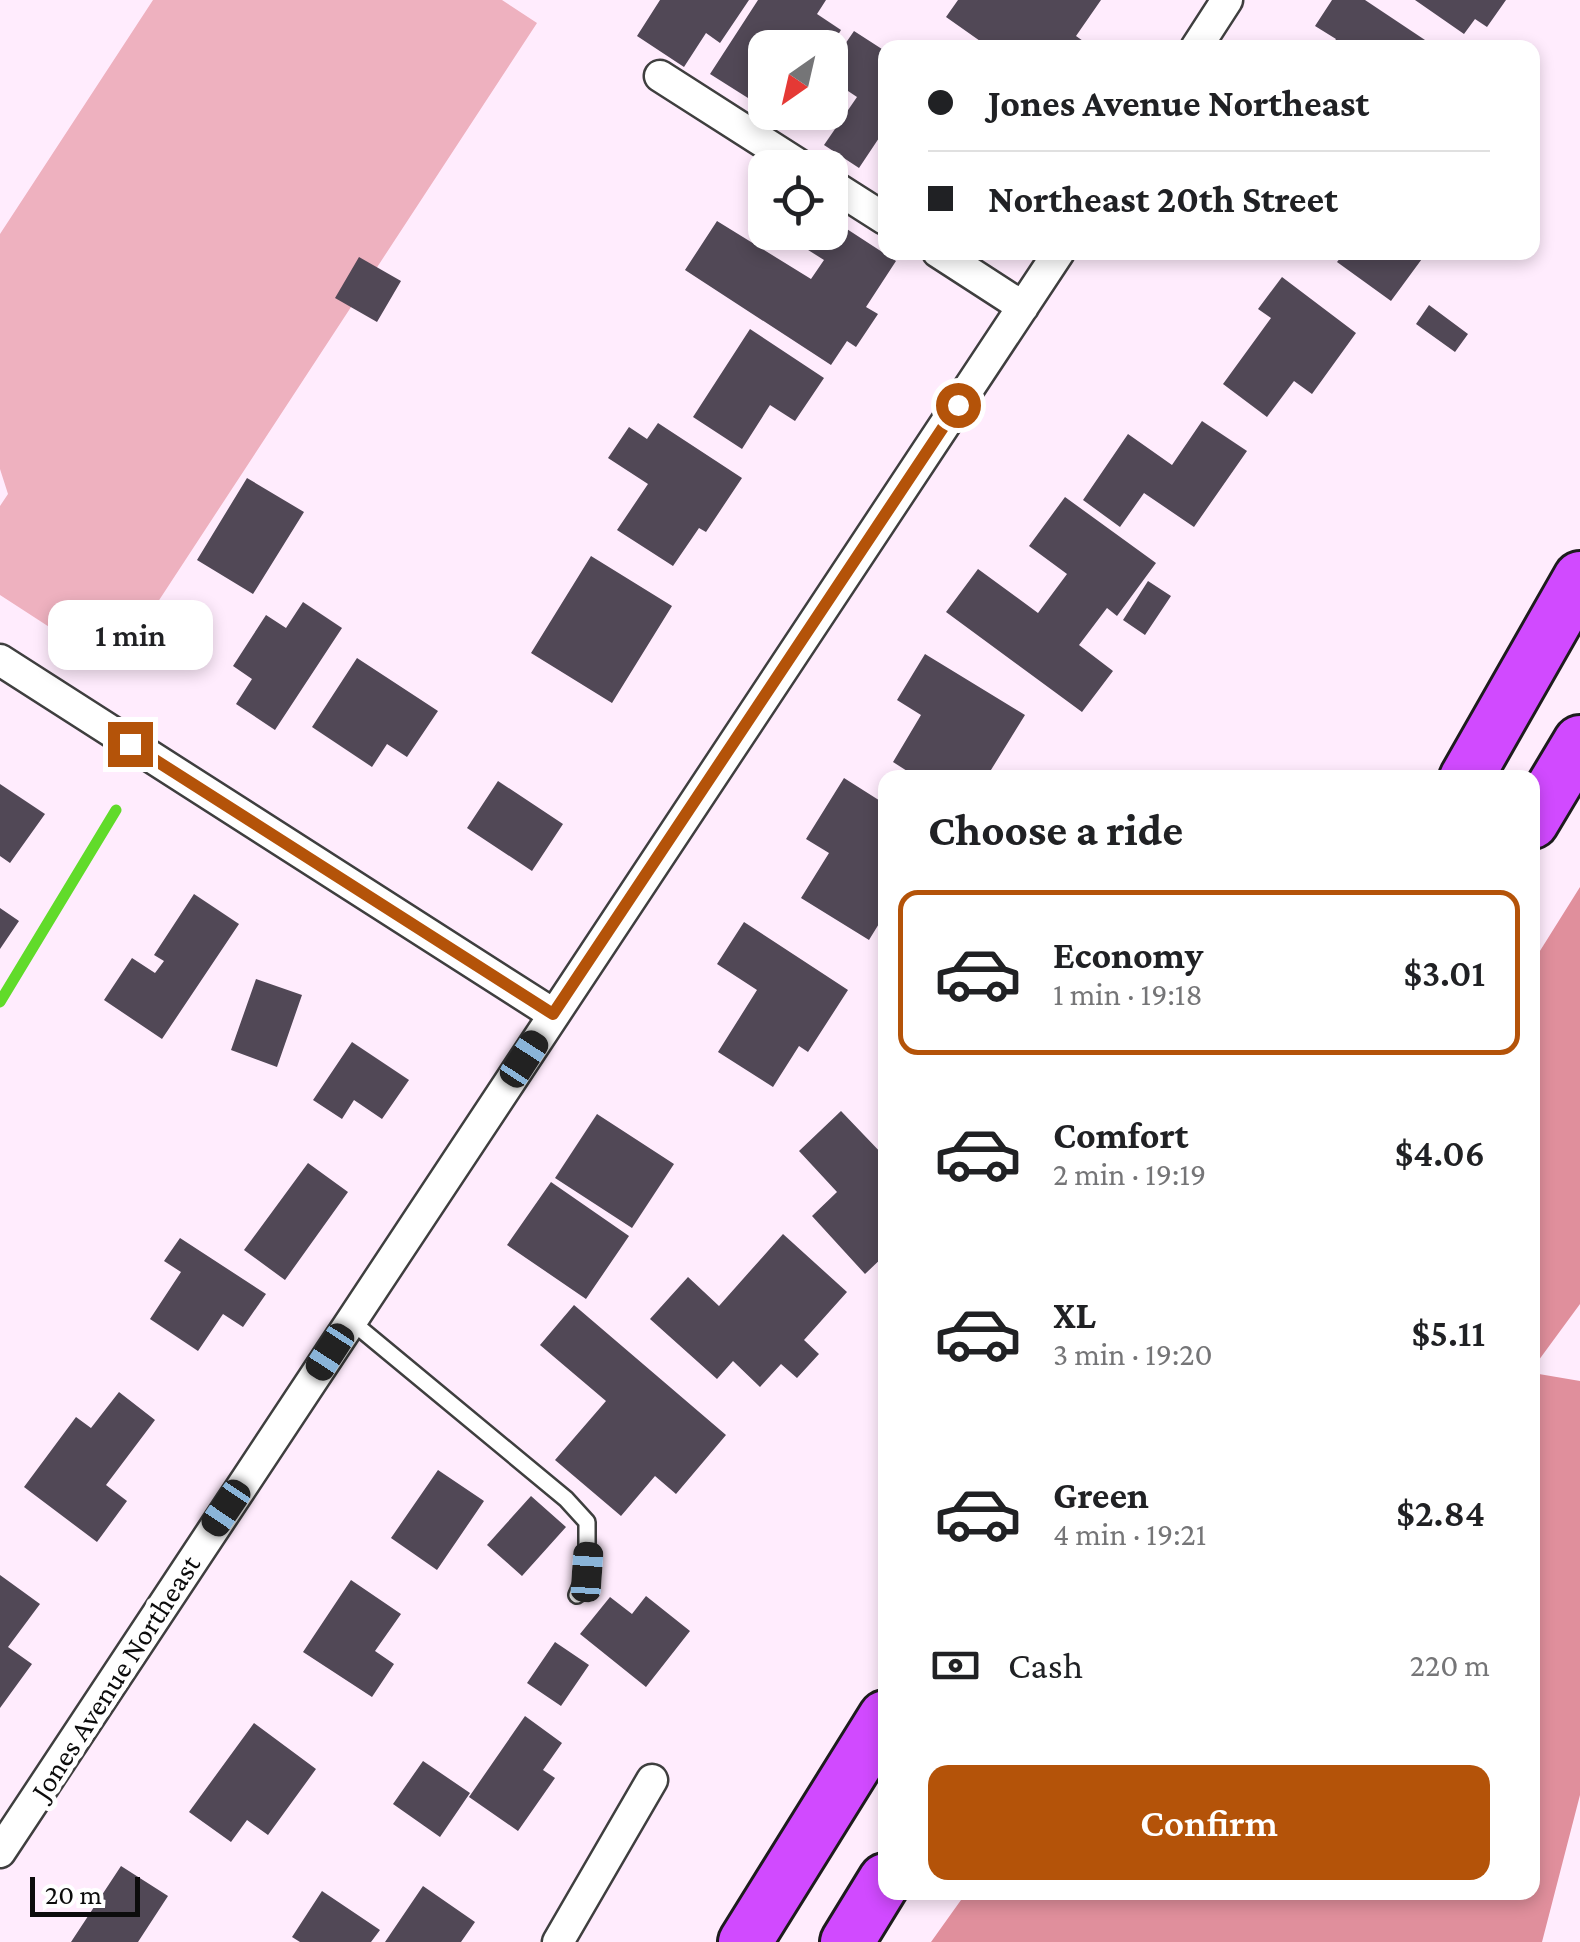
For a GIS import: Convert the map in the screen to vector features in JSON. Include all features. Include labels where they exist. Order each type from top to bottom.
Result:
[{"type":"highway","points":[[1471,770],[1580,578]]},
{"type":"highway","points":[[1540,809],[1580,742]]},
{"type":"highway","points":[[745,1942],[878,1729]]},
{"type":"highway","points":[[846,1942],[878,1891]]},
{"type":"street","points":[[1201,40],[1228,0]]},
{"type":"street","points":[[660,76],[776,150]]},
{"type":"street","points":[[848,195],[878,215]]},
{"type":"street","points":[[950,260],[1023,307]]},
{"type":"street","name":"Jones Avenue Northeast","points":[[0,1852],[1055,260]]},
{"type":"street","points":[[0,660],[553,1014]]},
{"type":"street","points":[[558,1942],[652,1780]]},
{"type":"lane","points":[[350,1321],[524,1463],[586,1522],[587,1572],[577,1595]]},
{"type":"shaded area","points":[[153,0],[502,0],[537,23],[114,669],[0,595],[0,506],[8,494],[0,469],[0,234]]},
{"type":"shaded area","points":[[1580,887],[1580,1304],[1540,1358],[1540,951]]},
{"type":"shaded area","points":[[1540,1374],[1580,1381],[1580,1795],[1542,1942],[931,1942],[961,1900],[1540,1900]]},
{"type":"building","points":[[660,0],[749,0],[720,43],[706,33],[684,67],[637,36]]},
{"type":"building","points":[[758,0],[826,0],[817,14],[841,30],[748,30],[748,98],[710,74]]},
{"type":"building","points":[[958,0],[1101,0],[1076,36],[1082,40],[979,40],[946,17]]},
{"type":"building","points":[[1332,0],[1365,0],[1425,40],[1335,40],[1315,26]]},
{"type":"building","points":[[1415,0],[1506,0],[1487,27],[1475,19],[1464,34]]},
{"type":"building","points":[[854,31],[878,46],[878,140],[859,168],[848,161],[848,150],[832,150],[824,145],[834,130],[848,130],[848,110],[857,97],[848,91],[848,40]]},
{"type":"building","points":[[717,221],[748,240],[748,250],[764,250],[811,279],[824,260],[808,250],[848,250],[848,230],[878,249],[878,260],[896,261],[866,307],[878,314],[856,347],[847,341],[831,365],[685,270]]},
{"type":"building","points":[[359,257],[401,281],[377,322],[335,298]]},
{"type":"building","points":[[1339,260],[1421,260],[1391,301]]},
{"type":"building","points":[[1282,277],[1356,333],[1312,394],[1294,381],[1267,417],[1223,384],[1271,318],[1258,309]]},
{"type":"building","points":[[1429,305],[1468,334],[1455,352],[1416,324]]},
{"type":"building","points":[[750,329],[824,378],[795,421],[770,405],[742,449],[693,417]]},
{"type":"building","points":[[1202,421],[1247,451],[1194,527],[1144,493],[1120,527],[1083,500],[1128,434],[1172,465]]},
{"type":"building","points":[[658,423],[742,478],[706,532],[699,528],[673,566],[617,530],[648,484],[608,458],[629,427],[647,439]]},
{"type":"building","points":[[247,478],[304,512],[253,594],[197,560]]},
{"type":"building","points":[[1065,497],[1156,563],[1117,616],[1107,608],[1079,645],[1113,671],[1082,712],[946,612],[978,569],[1038,613],[1067,574],[1029,546]]},
{"type":"building","points":[[591,556],[672,606],[612,703],[531,653]]},
{"type":"building","points":[[1148,581],[1171,596],[1145,635],[1123,620]]},
{"type":"building","points":[[303,602],[342,628],[275,730],[236,704],[252,679],[233,666],[266,615],[286,628]]},
{"type":"building","points":[[925,654],[1025,715],[991,770],[906,770],[893,762],[921,715],[897,700]]},
{"type":"building","points":[[357,658],[438,711],[407,757],[387,744],[372,767],[312,727]]},
{"type":"building","points":[[844,778],[878,800],[878,925],[869,940],[801,898],[829,853],[806,839]]},
{"type":"building","points":[[498,781],[563,824],[532,871],[467,828]]},
{"type":"building","points":[[0,784],[45,814],[10,863],[0,856]]},
{"type":"building","points":[[194,894],[239,924],[162,1039],[104,1000],[132,958],[155,973],[164,961],[154,955]]},
{"type":"building","points":[[0,908],[19,921],[0,949]]},
{"type":"building","points":[[744,922],[848,990],[808,1052],[799,1046],[773,1087],[718,1052],[757,990],[717,964]]},
{"type":"building","points":[[256,979],[302,995],[277,1067],[231,1050]]},
{"type":"building","points":[[352,1042],[409,1080],[382,1119],[354,1100],[342,1119],[313,1100]]},
{"type":"building","points":[[841,1111],[878,1150],[878,1262],[865,1274],[812,1216],[837,1192],[799,1151]]},
{"type":"building","points":[[597,1114],[674,1164],[632,1228],[555,1178]]},
{"type":"building","points":[[308,1163],[348,1192],[285,1280],[244,1250]]},
{"type":"building","points":[[551,1182],[629,1236],[586,1299],[507,1245]]},
{"type":"building","points":[[783,1234],[847,1292],[804,1340],[819,1354],[797,1378],[781,1364],[760,1387],[733,1361],[717,1379],[650,1319],[688,1277],[719,1306]]},
{"type":"building","points":[[180,1238],[266,1294],[243,1327],[223,1314],[198,1351],[150,1319],[181,1272],[164,1261]]},
{"type":"building","points":[[574,1305],[726,1435],[676,1494],[655,1476],[621,1516],[555,1460],[606,1401],[540,1345]]},
{"type":"building","points":[[119,1392],[155,1420],[106,1485],[127,1501],[97,1542],[24,1487],[76,1417],[91,1428]]},
{"type":"building","points":[[438,1470],[484,1501],[437,1570],[391,1538]]},
{"type":"building","points":[[531,1496],[566,1527],[522,1576],[487,1545]]},
{"type":"building","points":[[0,1575],[40,1604],[8,1647],[32,1664],[0,1708]]},
{"type":"building","points":[[351,1580],[401,1614],[375,1651],[394,1664],[372,1697],[303,1652]]},
{"type":"building","points":[[646,1596],[690,1631],[646,1687],[580,1634],[610,1597],[632,1614]]},
{"type":"building","points":[[555,1642],[589,1665],[561,1706],[527,1683]]},
{"type":"building","points":[[525,1716],[562,1743],[543,1770],[555,1778],[518,1831],[469,1797]]},
{"type":"building","points":[[254,1723],[316,1769],[268,1835],[247,1820],[231,1842],[189,1812]]},
{"type":"building","points":[[423,1761],[470,1793],[440,1837],[393,1804]]},
{"type":"building","points":[[121,1866],[168,1896],[138,1942],[71,1942]]},
{"type":"building","points":[[423,1886],[475,1922],[461,1942],[385,1942]]},
{"type":"building","points":[[322,1891],[380,1930],[371,1942],[300,1942],[292,1937]]},
{"type":"waterway","points":[[0,1002],[116,810]]},
{"type":"route","points":[[130,744],[553,1014],[958,405]]}]
